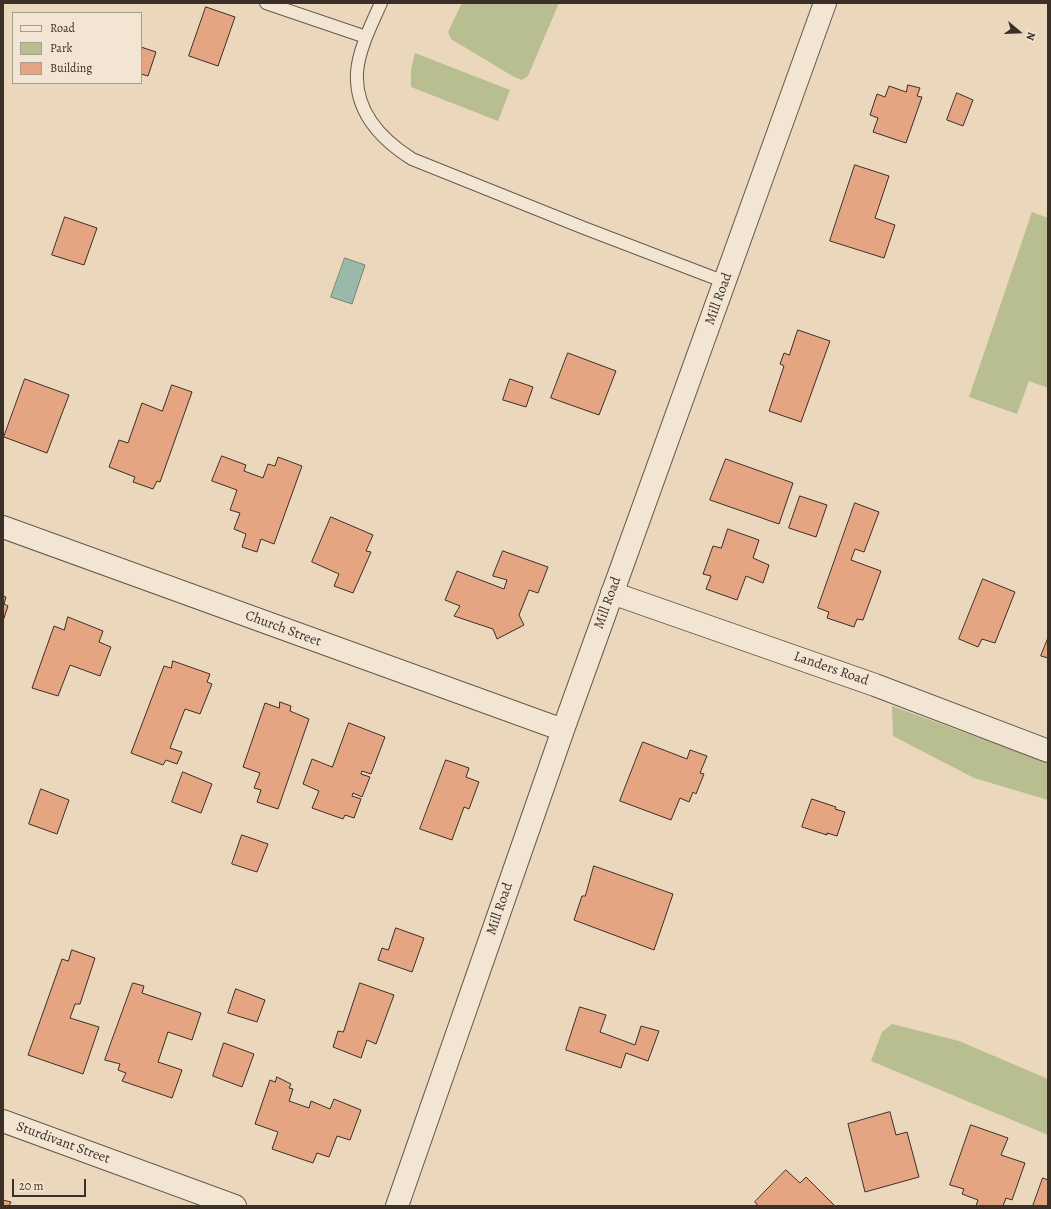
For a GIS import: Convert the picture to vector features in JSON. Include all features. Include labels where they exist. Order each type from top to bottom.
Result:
[{"type":"street","name":"Mill Road","points":[[397,1206],[563,730],[825,3]]},
{"type":"street","name":"Church Street","points":[[3,527],[563,730]]},
{"type":"street","name":"Landers Road","points":[[612,593],[875,685],[1048,751]]},
{"type":"street","name":"Sturdivant Street","points":[[3,1121],[235,1206]]},
{"type":"lane","points":[[266,3],[366,37]]},
{"type":"lane","points":[[381,3],[366,37],[357,72],[360,103],[376,129],[392,146],[412,159],[584,228],[725,282]]},
{"type":"green space","points":[[462,3],[559,3],[528,76],[522,80],[514,77],[451,39],[448,32]]},
{"type":"green space","points":[[415,53],[510,90],[498,121],[411,87],[411,70]]},
{"type":"green space","points":[[1032,212],[1048,218],[1048,388],[1029,381],[1017,414],[969,397]]},
{"type":"green space","points":[[892,706],[1048,763],[1048,800],[974,778],[893,736]]},
{"type":"green space","points":[[892,1024],[959,1041],[1048,1079],[1048,1135],[871,1061],[882,1032]]},
{"type":"shaded area","points":[[345,258],[365,265],[352,304],[331,297]]},
{"type":"building","points":[[206,7],[235,17],[218,66],[189,56]]},
{"type":"building","points":[[142,47],[156,52],[148,76],[142,74]]},
{"type":"building","points":[[908,85],[920,88],[917,96],[922,97],[906,143],[873,132],[878,118],[870,115],[877,94],[885,97],[889,86],[906,92]]},
{"type":"building","points":[[957,93],[973,100],[963,126],[947,120]]},
{"type":"building","points":[[855,165],[889,176],[875,218],[895,225],[884,258],[830,241]]},
{"type":"building","points":[[65,217],[97,228],[84,265],[52,255]]},
{"type":"building","points":[[798,330],[830,341],[801,422],[769,411],[784,366],[780,364],[784,353],[789,355]]},
{"type":"building","points":[[568,353],[616,371],[599,415],[551,398]]},
{"type":"building","points":[[25,379],[69,395],[47,453],[4,437]]},
{"type":"building","points":[[510,379],[533,387],[526,407],[503,400]]},
{"type":"building","points":[[172,385],[192,392],[160,482],[157,481],[153,489],[133,482],[135,477],[109,467],[119,440],[128,443],[142,403],[162,411]]},
{"type":"building","points":[[222,456],[246,465],[244,471],[263,478],[268,464],[275,466],[278,457],[302,466],[274,544],[261,539],[257,552],[242,547],[246,534],[234,529],[240,513],[230,510],[237,490],[212,481]]},
{"type":"building","points":[[726,459],[793,483],[779,524],[710,500]]},
{"type":"building","points":[[800,496],[827,505],[816,537],[789,528]]},
{"type":"building","points":[[855,503],[879,512],[864,552],[855,549],[851,560],[881,571],[863,620],[857,619],[854,627],[827,618],[829,612],[818,608]]},
{"type":"building","points":[[331,517],[373,535],[366,551],[371,552],[353,593],[334,586],[339,574],[312,562]]},
{"type":"building","points":[[728,529],[759,540],[753,558],[769,565],[763,583],[746,576],[737,600],[706,589],[711,576],[703,574],[713,546],[721,548]]},
{"type":"building","points":[[503,551],[548,567],[538,593],[529,590],[519,615],[524,625],[497,639],[493,629],[454,616],[460,606],[445,600],[457,571],[504,589],[507,580],[493,576]]},
{"type":"building","points":[[983,579],[1015,592],[995,643],[982,639],[978,647],[959,639]]},
{"type":"building","points":[[3,596],[6,597],[4,604],[8,606],[3,621]]},
{"type":"building","points":[[68,617],[103,631],[99,642],[111,647],[100,676],[70,665],[58,696],[32,688],[54,626],[64,630]]},
{"type":"building","points":[[1048,638],[1048,658],[1041,656]]},
{"type":"building","points":[[173,661],[210,674],[207,682],[212,684],[200,714],[185,709],[170,748],[182,752],[177,764],[166,760],[163,765],[131,753],[164,666],[171,668]]},
{"type":"building","points":[[280,702],[291,706],[290,711],[309,719],[278,809],[257,802],[261,790],[254,788],[260,773],[243,767],[265,703],[279,708]]},
{"type":"building","points":[[349,723],[385,737],[371,774],[362,771],[361,774],[370,777],[362,797],[353,793],[352,796],[361,799],[354,818],[345,815],[343,819],[312,808],[319,791],[303,784],[312,759],[332,767]]},
{"type":"building","points":[[643,742],[687,759],[690,750],[707,756],[700,773],[704,774],[696,794],[693,792],[689,802],[680,798],[671,820],[620,801]]},
{"type":"building","points":[[446,760],[469,768],[466,777],[479,782],[469,809],[464,807],[452,840],[420,829]]},
{"type":"building","points":[[183,772],[212,784],[201,813],[172,802]]},
{"type":"building","points":[[41,789],[69,800],[57,834],[29,824]]},
{"type":"building","points":[[812,799],[836,807],[835,809],[845,812],[837,836],[827,833],[827,835],[802,827]]},
{"type":"building","points":[[242,835],[268,844],[257,872],[232,864]]},
{"type":"building","points":[[594,866],[673,894],[654,950],[574,920],[582,896],[585,896]]},
{"type":"building","points":[[396,928],[424,938],[412,972],[378,960],[382,948],[388,950]]},
{"type":"building","points":[[72,950],[95,958],[80,1004],[75,1004],[70,1018],[99,1027],[83,1074],[28,1055],[62,959],[68,961]]},
{"type":"building","points":[[133,983],[144,986],[142,993],[201,1013],[192,1040],[168,1032],[158,1062],[182,1070],[172,1098],[122,1081],[126,1073],[118,1070],[120,1064],[105,1060]]},
{"type":"building","points":[[360,983],[394,995],[376,1044],[367,1040],[361,1058],[333,1047],[338,1031],[343,1032]]},
{"type":"building","points":[[236,989],[265,1000],[257,1022],[228,1013]]},
{"type":"building","points":[[580,1007],[606,1015],[600,1032],[635,1045],[641,1026],[659,1031],[648,1061],[626,1053],[621,1068],[566,1050]]},
{"type":"building","points":[[224,1043],[254,1054],[242,1087],[213,1076]]},
{"type":"building","points":[[277,1077],[291,1084],[289,1088],[293,1089],[289,1101],[309,1108],[311,1101],[330,1109],[334,1099],[361,1110],[350,1140],[337,1136],[329,1157],[317,1153],[313,1163],[272,1149],[278,1132],[255,1124],[270,1080],[275,1082]]},
{"type":"building","points":[[890,1112],[896,1135],[907,1132],[919,1177],[865,1192],[848,1124]]},
{"type":"building","points":[[971,1125],[1008,1138],[1001,1155],[1025,1163],[1012,1200],[1006,1198],[1003,1206],[976,1206],[978,1200],[962,1194],[964,1189],[950,1185]]},
{"type":"building","points":[[786,1170],[800,1183],[806,1177],[835,1206],[758,1206],[755,1202]]},
{"type":"building","points":[[1043,1178],[1048,1180],[1048,1206],[1033,1206]]},
{"type":"building","points":[[3,1200],[11,1202],[9,1206],[3,1206]]}]
